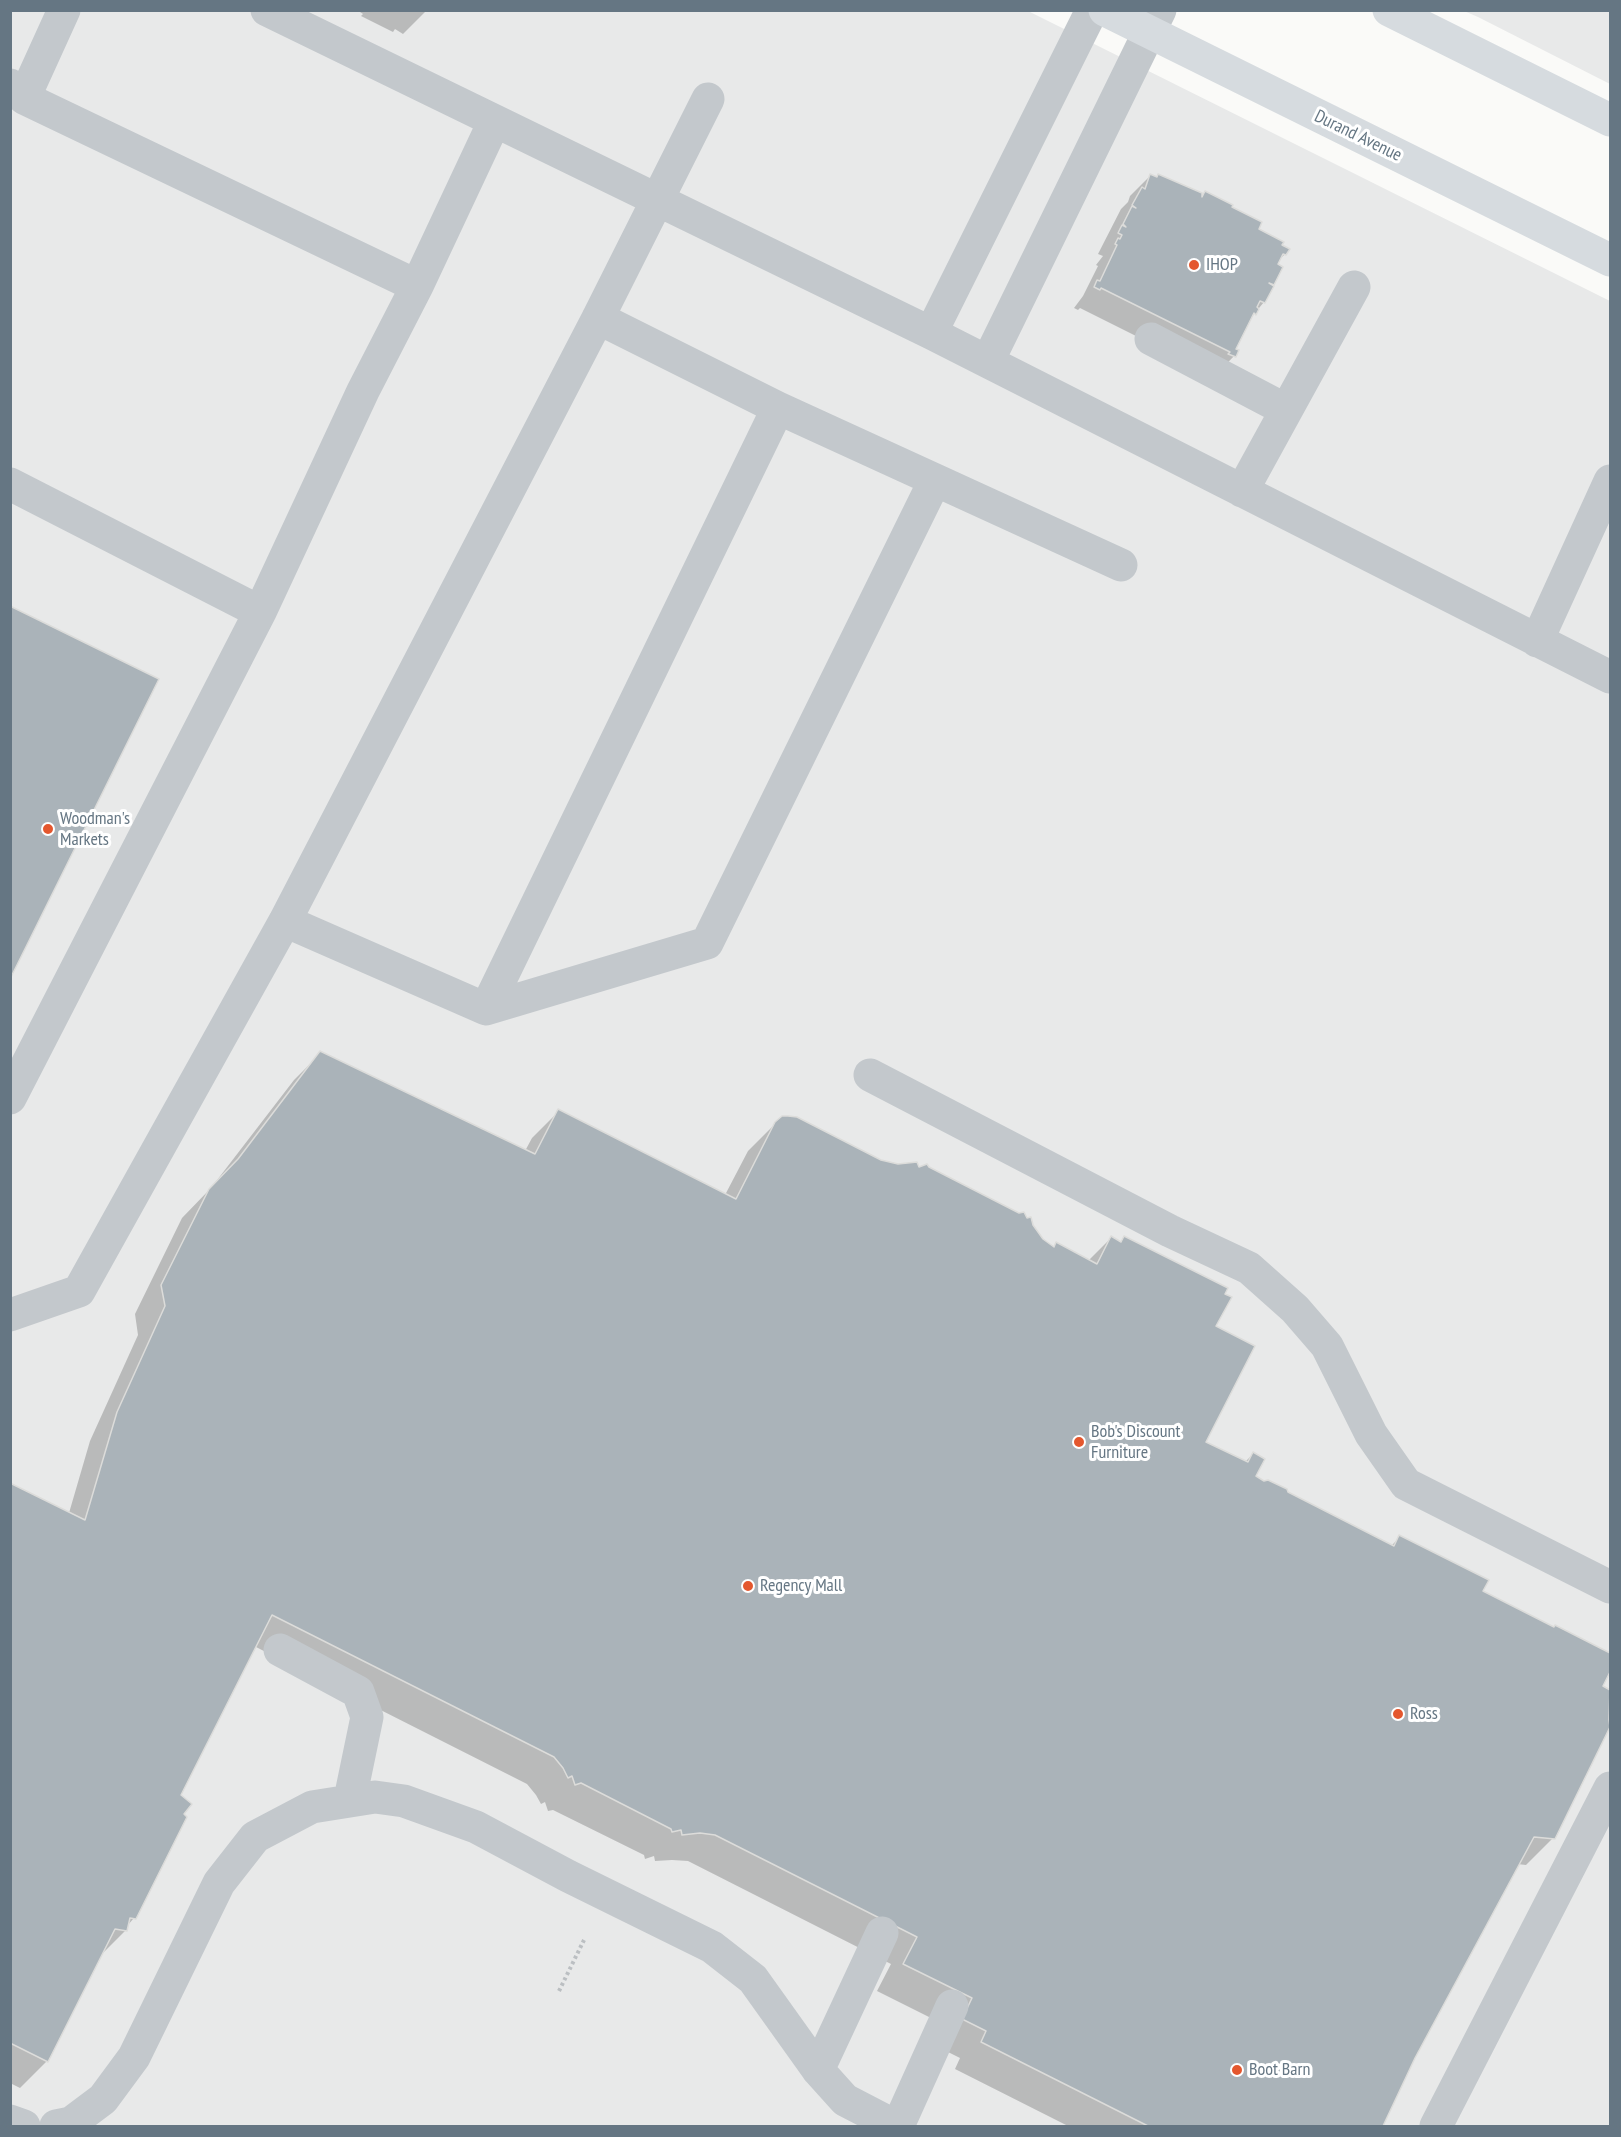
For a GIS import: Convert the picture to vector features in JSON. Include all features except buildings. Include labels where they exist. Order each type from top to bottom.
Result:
[{"type":"main road","name":"Durand Avenue","points":[[1105,10],[1154,22],[1611,260]]},
{"type":"main road","points":[[1389,10],[1611,120]]},
{"type":"lane","points":[[64,10],[17,91],[417,286]]},
{"type":"lane","points":[[267,10],[932,333],[1611,677]]},
{"type":"lane","points":[[932,333],[1092,10]]},
{"type":"lane","points":[[988,361],[1154,22]]},
{"type":"lane","points":[[10,1315],[80,1291],[285,921],[598,318],[708,99]]},
{"type":"lane","points":[[10,1098],[260,612],[363,391],[417,286],[494,122]]},
{"type":"lane","points":[[1242,491],[1354,287]]},
{"type":"lane","points":[[598,318],[778,408],[1121,565]]},
{"type":"lane","points":[[1151,339],[1286,410]]},
{"type":"lane","points":[[486,1009],[778,408]]},
{"type":"lane","points":[[285,921],[486,1009],[707,943],[935,480]]},
{"type":"lane","points":[[1537,641],[1611,481]]},
{"type":"lane","points":[[10,484],[260,612]]},
{"type":"lane","points":[[870,1075],[1170,1231],[1249,1268],[1295,1309],[1327,1346],[1371,1434],[1406,1484],[1611,1587]]},
{"type":"lane","points":[[280,1650],[358,1692],[367,1717],[350,1799]]},
{"type":"lane","points":[[1436,2127],[1611,1788]]},
{"type":"lane","points":[[56,2127],[71,2123],[103,2099],[134,2057],[219,1883],[255,1837],[312,1807],[350,1799],[375,1797],[404,1801],[476,1827],[568,1876],[712,1947],[753,1979],[818,2070],[846,2100],[897,2127],[952,2006]]},
{"type":"lane","points":[[818,2070],[882,1934]]},
{"type":"lane","points":[[10,2121],[24,2127]]},
{"type":"path","points":[[559,1991],[584,1940]]},
{"type":"shaded area","points":[[11,11],[1028,11],[1610,301],[1610,2126],[11,2126]]},
{"type":"shaded area","points":[[1464,11],[1610,11],[1610,84],[1478,17]]},
{"type":"place","name":"IHOP","points":[[1194,265]]},
{"type":"place","name":"Woodman's Markets","points":[[48,829]]},
{"type":"place","name":"Bob's Discount Furniture","points":[[1079,1442]]},
{"type":"place","name":"Regency Mall","points":[[748,1586]]},
{"type":"place","name":"Ross","points":[[1398,1714]]},
{"type":"place","name":"Boot Barn","points":[[1237,2070]]}]
